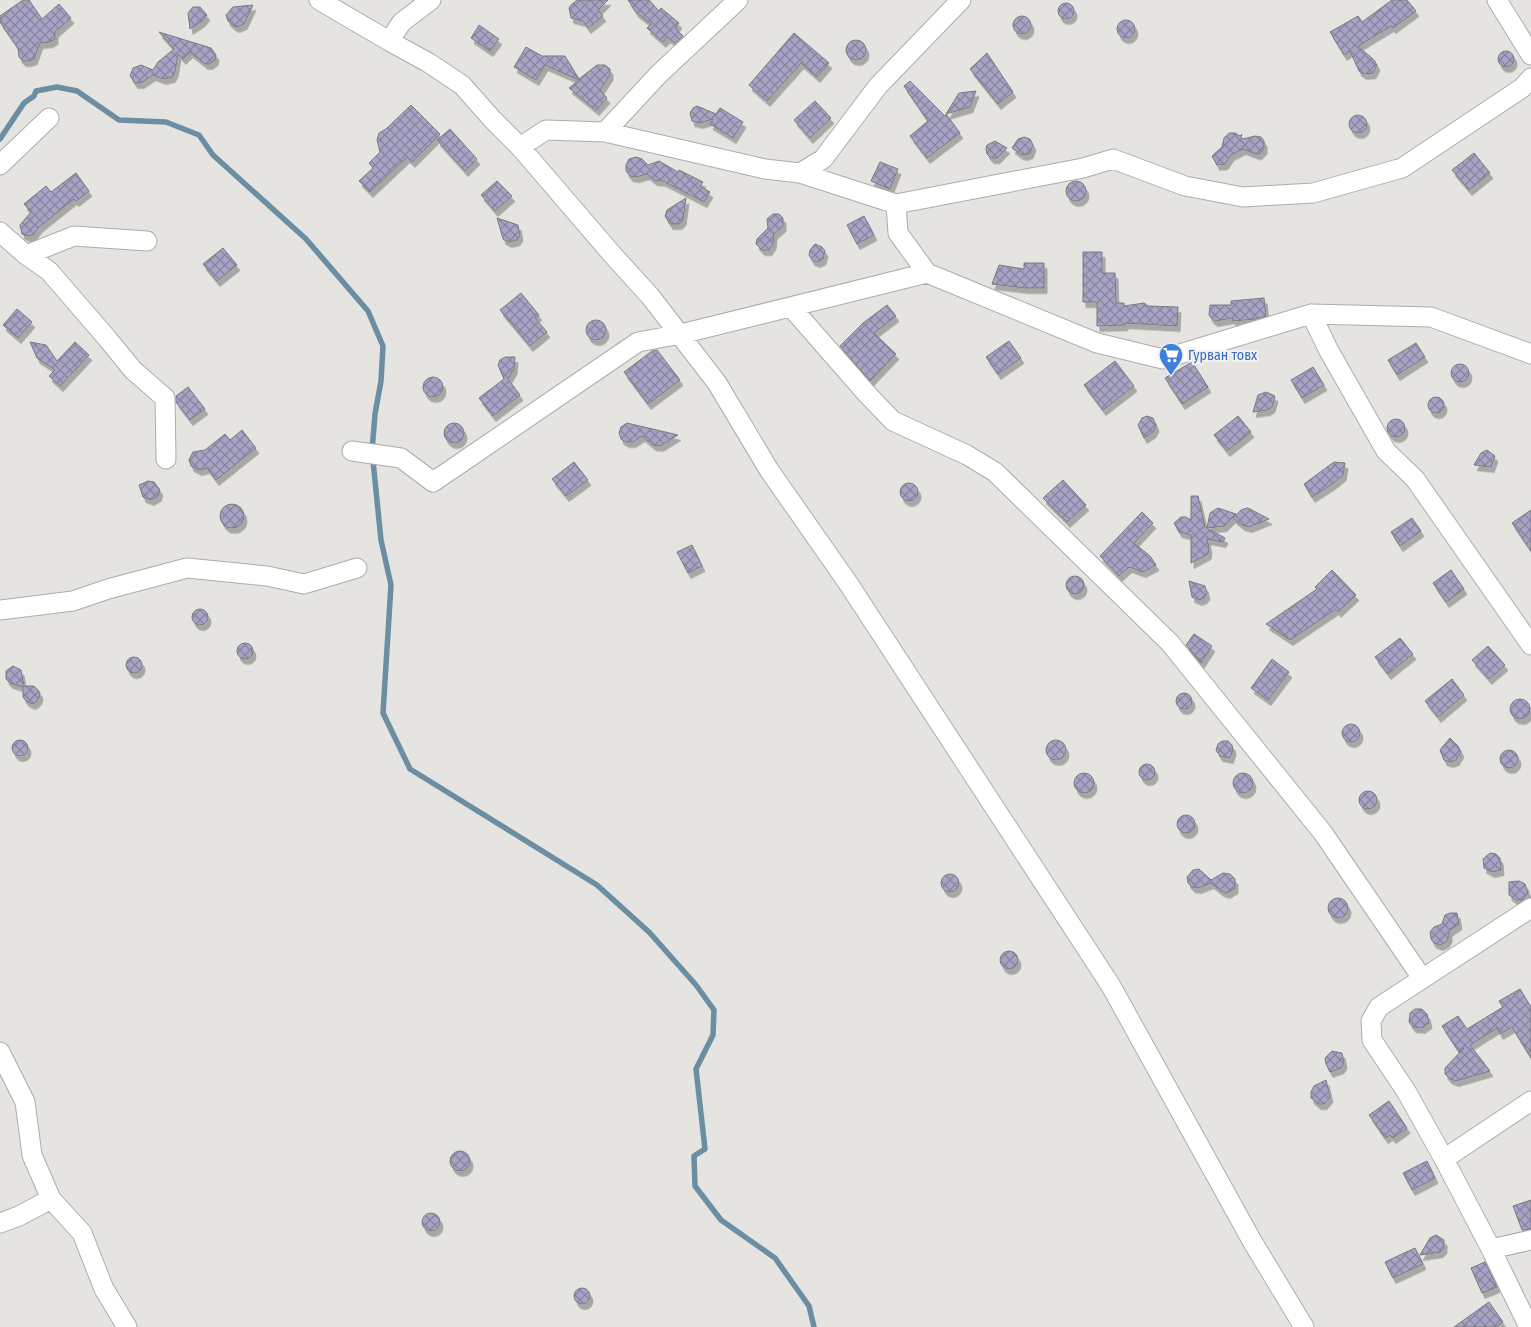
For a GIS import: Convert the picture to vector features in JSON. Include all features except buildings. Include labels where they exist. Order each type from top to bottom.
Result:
[{"type":"street","points":[[319,0],[429,63],[462,85],[492,120],[520,147],[650,296],[718,383],[769,470],[848,583],[1111,986],[1252,1241],[1304,1327]]},
{"type":"street","points":[[389,41],[402,22],[431,0]]},
{"type":"street","points":[[605,132],[659,74],[738,0]]},
{"type":"street","points":[[800,173],[823,159],[878,86],[961,0]]},
{"type":"street","points":[[1497,0],[1531,55]]},
{"type":"street","points":[[520,147],[546,130],[605,132],[765,169],[800,173],[896,204],[1083,168],[1113,159],[1185,186],[1243,197],[1312,193],[1402,168],[1522,88],[1531,78]]},
{"type":"street","points":[[0,165],[49,118]]},
{"type":"street","points":[[896,204],[898,233],[927,273],[1096,343],[1163,359],[1311,314],[1431,317],[1531,354]]},
{"type":"street","points":[[0,232],[26,255],[50,271],[133,370],[165,398],[166,459]]},
{"type":"street","points":[[26,255],[74,236],[147,241]]},
{"type":"street","points":[[356,451],[401,458],[433,482],[638,342],[681,334],[927,273]]},
{"type":"street","points":[[791,307],[866,394],[893,421],[967,455],[995,472],[1170,643],[1323,832],[1422,978]]},
{"type":"street","points":[[1311,314],[1329,351],[1386,451],[1415,479],[1531,645]]},
{"type":"street","points":[[0,610],[73,601],[108,588],[187,568],[267,576],[304,584],[357,568]]},
{"type":"street","points":[[1529,1327],[1444,1159],[1406,1092],[1372,1040],[1371,1021],[1379,1007],[1531,908]]},
{"type":"street","points":[[0,1052],[25,1102],[32,1155],[52,1199],[82,1233],[104,1289],[127,1327]]},
{"type":"street","points":[[1444,1159],[1531,1100]]},
{"type":"street","points":[[0,1223],[19,1216],[52,1199]]},
{"type":"street","points":[[1491,1249],[1531,1240]]},
{"type":"waterway","points":[[0,139],[24,103],[34,96],[36,91],[57,87],[77,91],[119,120],[166,122],[199,135],[213,155],[306,239],[368,311],[383,346],[381,381],[375,414],[372,451],[381,540],[391,585],[383,713],[410,769],[597,885],[649,932],[696,985],[714,1010],[713,1035],[696,1069],[705,1149],[694,1156],[695,1186],[721,1220],[775,1258],[809,1306],[814,1327]]},
{"type":"place","name":"Гурван товх","points":[[1171,376]]}]
